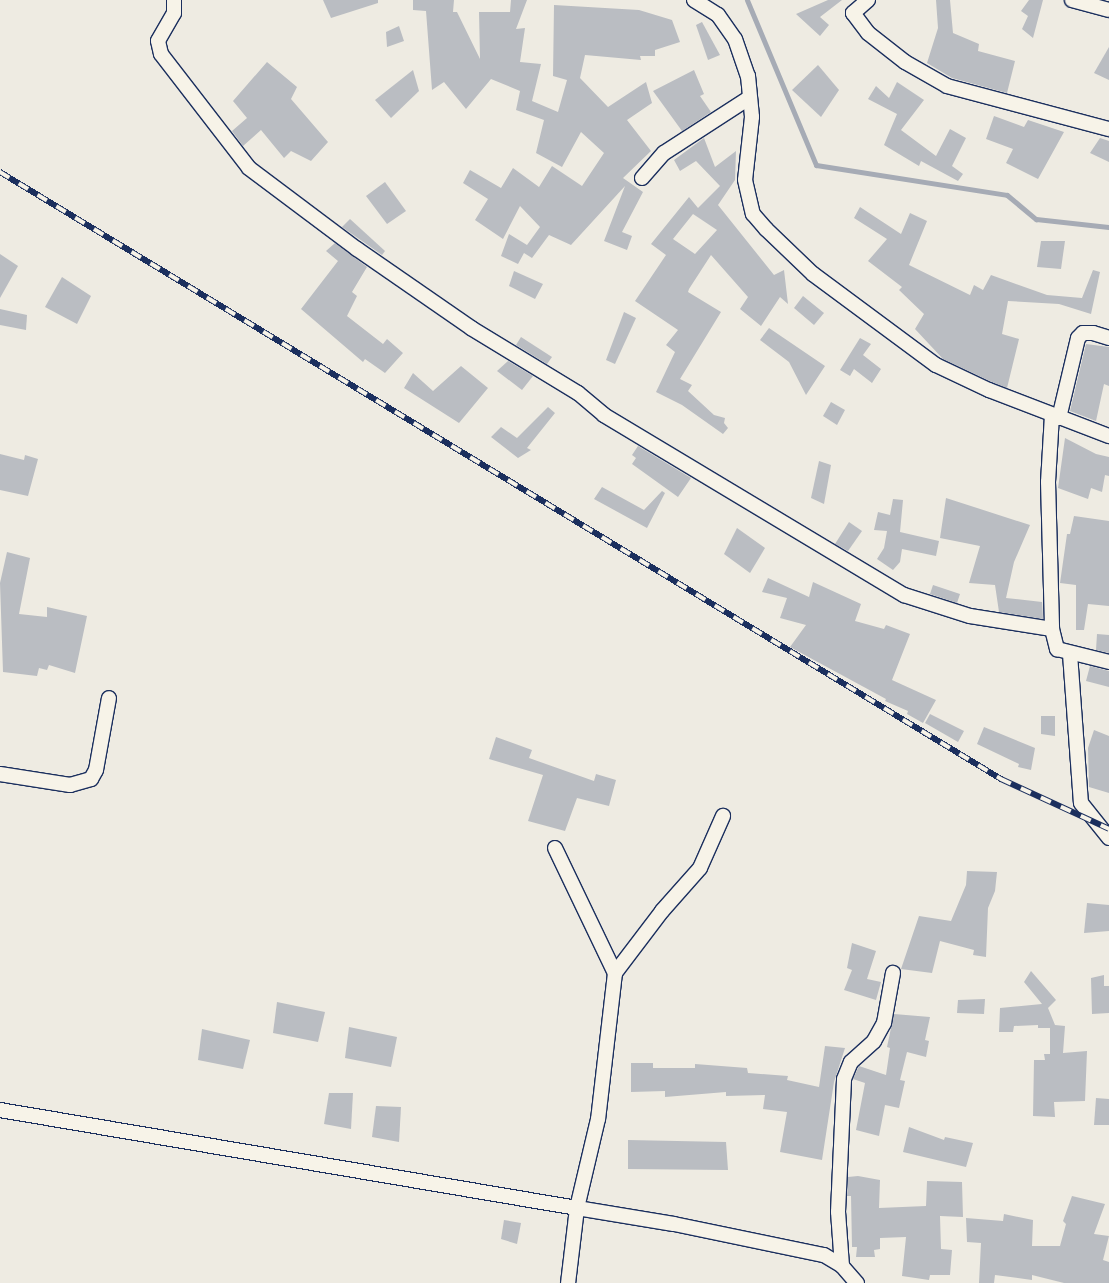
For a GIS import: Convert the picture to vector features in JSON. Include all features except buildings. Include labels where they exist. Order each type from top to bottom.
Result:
[{"type":"street","points":[[174,0],[174,13],[158,41],[161,54],[249,168],[357,250],[471,328],[578,394],[611,419],[904,595],[970,616],[1052,629]]},
{"type":"street","points":[[694,0],[718,15],[735,38],[748,76],[752,117],[745,180],[752,214],[766,229],[813,274],[936,366],[1109,436]]},
{"type":"street","points":[[868,0],[853,14],[868,33],[905,62],[947,86],[1109,130]]},
{"type":"street","points":[[1072,0],[1109,10]]},
{"type":"street","points":[[642,178],[664,153],[749,98]]},
{"type":"street","points":[[1109,338],[1093,333],[1083,333],[1078,338],[1056,416],[1048,482],[1052,629],[1058,649],[1070,654],[1109,662]]},
{"type":"street","points":[[1070,654],[1081,803],[1109,838]]},
{"type":"street","points":[[0,774],[70,785],[91,779],[96,770],[109,698]]},
{"type":"street","points":[[568,1283],[577,1208],[598,1119],[615,973],[707,858],[724,816]]},
{"type":"street","points":[[555,848],[615,973]]},
{"type":"street","points":[[842,1266],[838,1212],[844,1079],[851,1062],[874,1040],[884,1023],[893,973]]},
{"type":"street","points":[[0,1110],[674,1224],[824,1255],[842,1266],[857,1283]]},
{"type":"waterway","points":[[747,0],[816,165],[1007,195],[1036,219],[1109,227]]},
{"type":"railway","points":[[0,172],[1001,779],[1109,829]]}]
